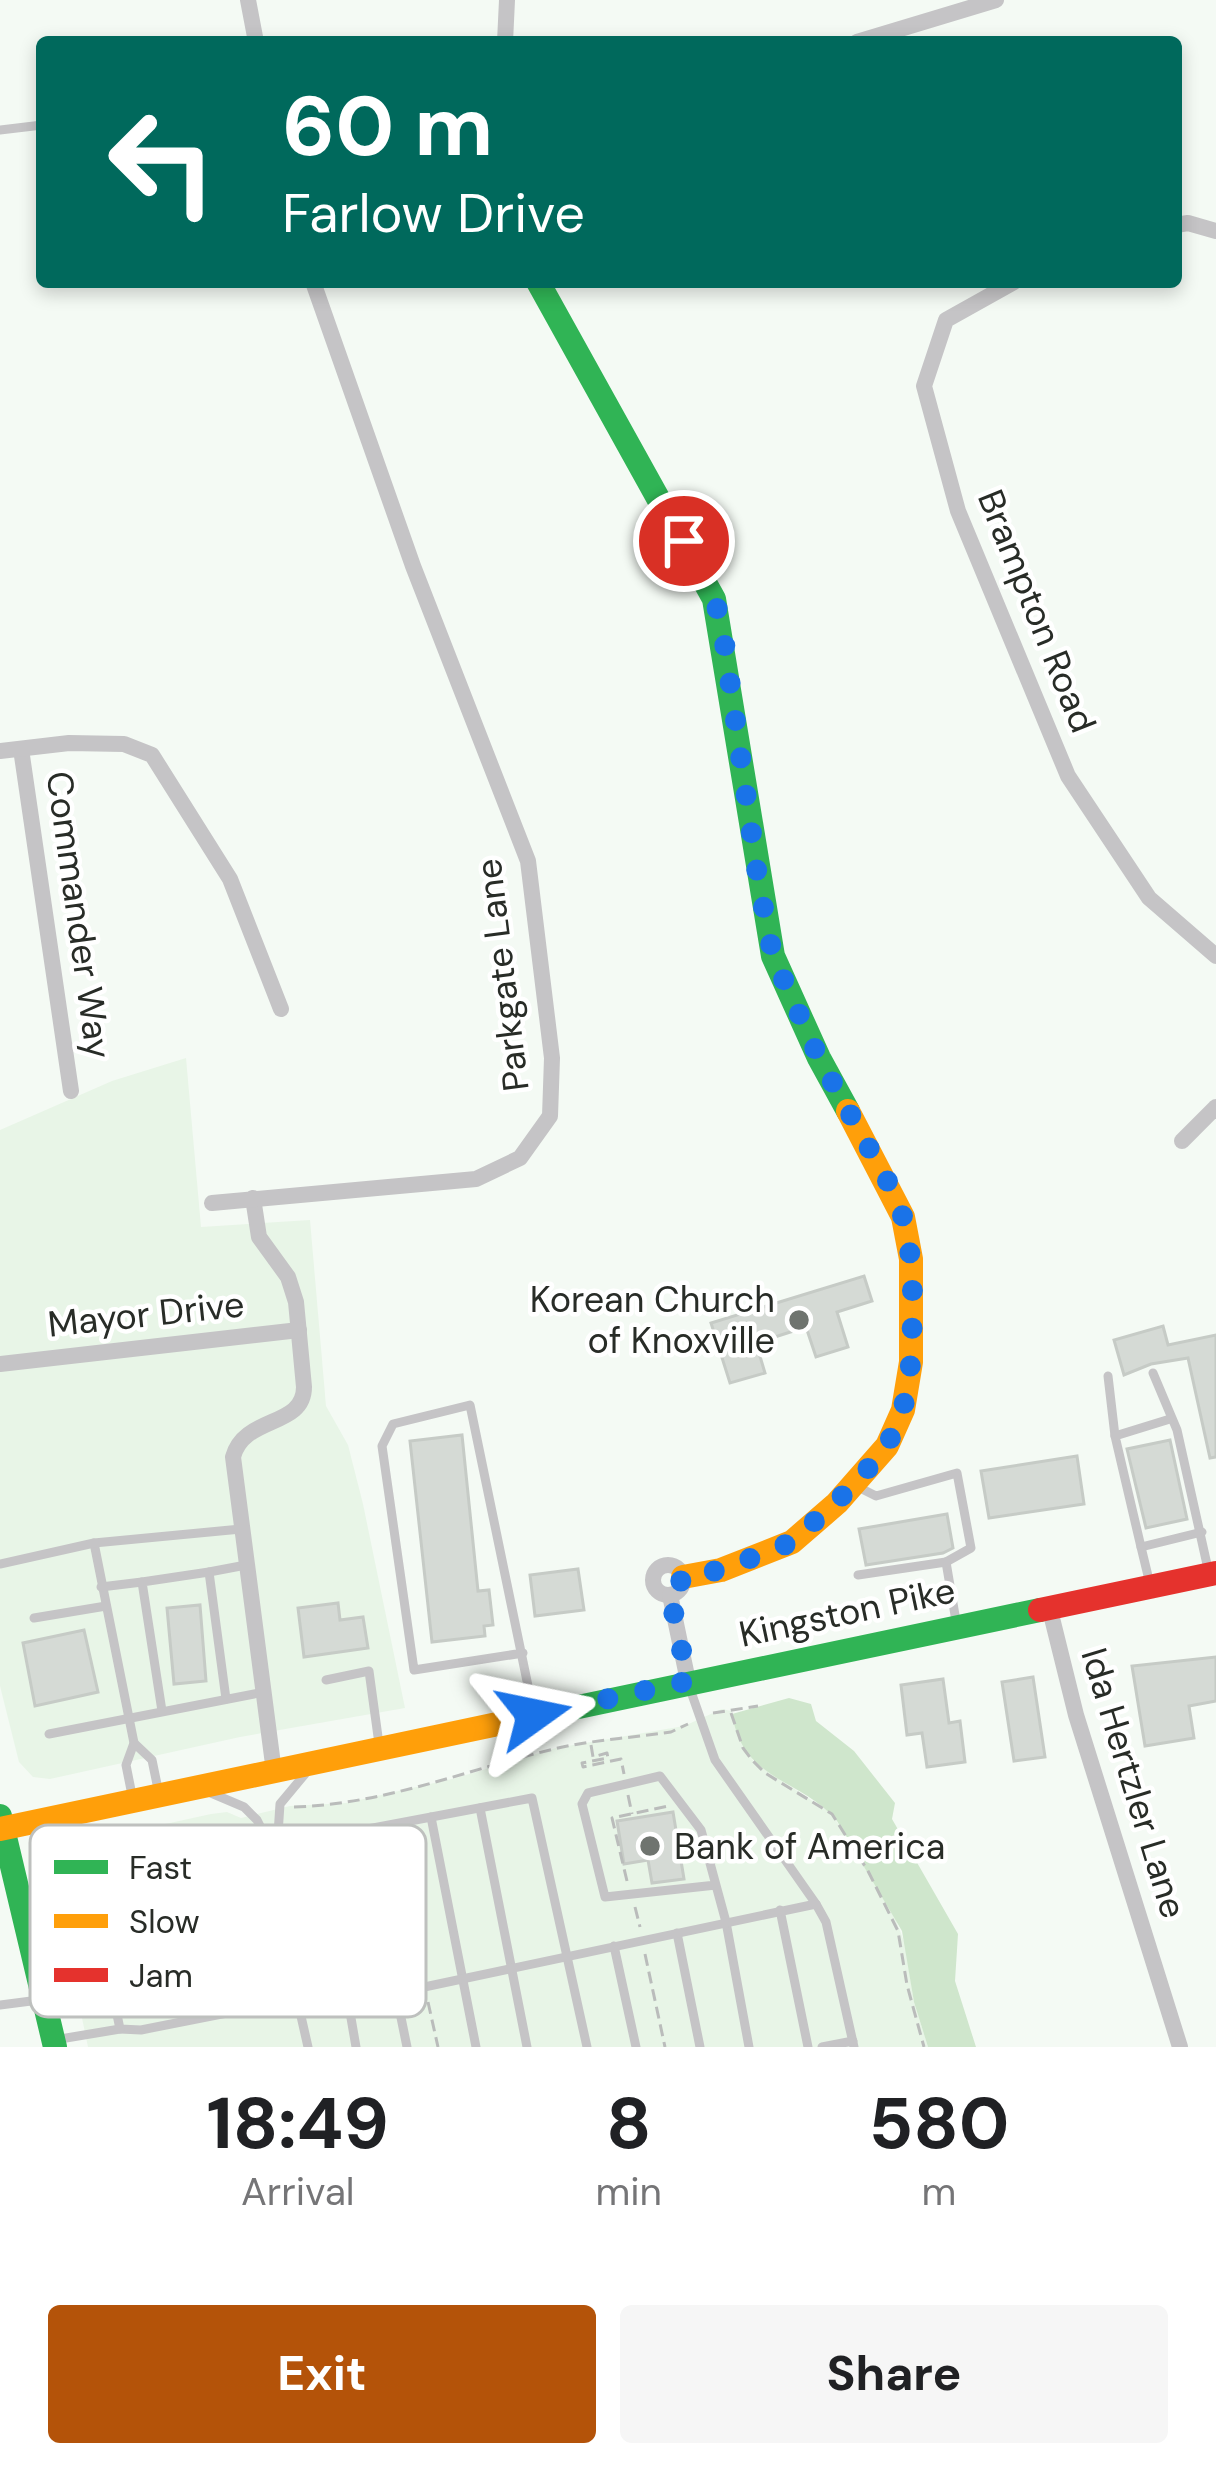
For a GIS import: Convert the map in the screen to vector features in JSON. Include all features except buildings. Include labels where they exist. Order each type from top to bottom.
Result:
[{"type":"street","points":[[248,0],[255,36]]},
{"type":"street","points":[[506,36],[507,0]]},
{"type":"street","points":[[877,36],[996,0]]},
{"type":"street","points":[[1182,224],[1216,231]]},
{"type":"street","name":"Parkgate Lane","points":[[212,1203],[476,1179],[520,1158],[550,1116],[552,1058],[528,861],[413,566],[315,288]]},
{"type":"street","points":[[541,288],[715,599],[773,956],[819,1058],[887,1180],[903,1217],[911,1259],[908,1386],[887,1446],[854,1485],[792,1542],[676,1586],[688,1681]]},
{"type":"street","name":"Brampton Road","points":[[1003,288],[946,320],[924,386],[958,511],[1067,776],[1149,898],[1216,956]]},
{"type":"street","points":[[0,751],[69,742],[124,744],[152,755],[230,879],[281,1009]]},
{"type":"street","name":"Commander Way","points":[[21,749],[71,1091]]},
{"type":"street","points":[[1182,1141],[1216,1107]]},
{"type":"street","points":[[254,1198],[259,1237],[288,1277],[299,1330],[304,1398],[297,1409],[247,1432],[235,1449],[241,1529],[274,1772]]},
{"type":"street","name":"Mayor Drive","points":[[0,1364],[299,1330]]},
{"type":"street","name":"Kingston Pike","points":[[1,1824],[134,1802],[1213,1573]]},
{"type":"street","name":"Ida Hertzler Lane","points":[[1049,1606],[1076,1715],[1180,2047]]},
{"type":"street","points":[[1,1824],[30,1943]]},
{"type":"lane","points":[[0,130],[36,125]]},
{"type":"lane","points":[[1153,1373],[1177,1430],[1213,1573]]},
{"type":"lane","points":[[1108,1376],[1115,1436],[1150,1586]]},
{"type":"lane","points":[[523,1653],[413,1670],[382,1446],[393,1424],[470,1405],[523,1653],[534,1715]]},
{"type":"lane","points":[[1115,1436],[1170,1419]]},
{"type":"lane","points":[[854,1485],[876,1496],[957,1473],[970,1548],[946,1562],[859,1575]]},
{"type":"lane","points":[[0,1564],[94,1543],[241,1529]]},
{"type":"lane","points":[[1141,1547],[1202,1532]]},
{"type":"lane","points":[[94,1543],[134,1743],[126,1765],[134,1802]]},
{"type":"lane","points":[[946,1562],[957,1627]]},
{"type":"lane","points":[[101,1587],[246,1565]]},
{"type":"lane","points":[[209,1572],[226,1699]]},
{"type":"lane","points":[[142,1582],[162,1712]]},
{"type":"lane","points":[[34,1618],[106,1606]]},
{"type":"lane","points":[[326,1680],[369,1671],[380,1750]]},
{"type":"lane","points":[[688,1681],[715,1760],[826,1922],[854,2044],[822,2047]]},
{"type":"lane","points":[[49,1734],[264,1692]]},
{"type":"lane","points":[[134,1743],[152,1760],[160,1796]]},
{"type":"lane","points":[[279,1825],[280,1808],[290,1789],[317,1763]]},
{"type":"lane","points":[[716,1886],[605,1897],[581,1804],[588,1793],[660,1775],[701,1830],[726,1922],[749,2047]]},
{"type":"lane","points":[[196,1789],[244,1807],[259,1825]]},
{"type":"lane","points":[[391,1825],[532,1798],[587,2047]]},
{"type":"lane","points":[[480,1808],[527,2047]]},
{"type":"lane","points":[[431,1817],[476,2047]]},
{"type":"lane","points":[[426,1987],[817,1904]]},
{"type":"lane","points":[[780,1910],[808,2047]]},
{"type":"lane","points":[[677,1933],[700,2047]]},
{"type":"lane","points":[[614,1946],[636,2047]]},
{"type":"lane","points":[[0,2005],[30,2002]]},
{"type":"lane","points":[[118,2017],[120,2030]]},
{"type":"lane","points":[[54,2044],[204,2017]]},
{"type":"lane","points":[[302,2017],[308,2047]]},
{"type":"lane","points":[[349,2017],[356,2047]]},
{"type":"lane","points":[[401,2017],[407,2047]]},
{"type":"path","points":[[280,1808],[333,1806],[471,1775],[553,1749],[671,1732],[722,1709],[758,1706]]},
{"type":"path","points":[[730,1711],[752,1760],[832,1814],[868,1871],[898,1931],[924,2047]]},
{"type":"path","points":[[590,1743],[593,1757],[608,1753],[608,1758],[582,1763],[583,1767],[621,1759],[632,1814]]},
{"type":"path","points":[[384,1794],[391,1825]]},
{"type":"path","points":[[426,1992],[438,2047]]},
{"type":"shaded area","points":[[186,1058],[201,1227],[310,1220],[326,1406],[348,1445],[405,1708],[240,1737],[50,1779],[33,1777],[19,1762],[0,1686],[0,1130],[112,1081]]},
{"type":"shaded area","points":[[722,1709],[731,1711],[737,1734],[754,1762],[832,1814],[892,1910],[905,1944],[914,2002],[928,2047],[88,2047],[82,2017],[426,2017],[426,1825],[161,1825],[227,1812],[241,1818],[290,1806],[346,1803],[456,1778],[556,1748],[684,1726]]},
{"type":"green space","points":[[789,1698],[811,1704],[816,1721],[854,1751],[895,1803],[892,1819],[958,1934],[955,1981],[976,2047],[928,2047],[914,2002],[902,1931],[837,1821],[761,1766],[738,1736],[732,1714]]},
{"type":"traffic: fast","points":[[541,288],[714,599],[773,956],[848,1111]]},
{"type":"traffic: fast","points":[[545,1714],[1040,1610]]},
{"type":"traffic: fast","points":[[0,1816],[30,1942]]},
{"type":"traffic: fast","points":[[48,2017],[55,2047]]},
{"type":"traffic: slow","points":[[683,1577],[721,1570],[792,1542],[837,1503],[887,1446],[903,1410],[911,1362],[911,1259],[903,1217],[848,1111]]},
{"type":"traffic: slow","points":[[0,1829],[545,1714]]},
{"type":"traffic: jam","points":[[1040,1610],[1216,1573]]},
{"type":"place","name":"Korean Church of Knoxville","points":[[799,1320]]},
{"type":"place","name":"Bank of America","points":[[650,1846]]},
{"type":"route","points":[[534,1715],[688,1681],[670,1595],[682,1585],[682,1576],[721,1570],[774,1552],[810,1529],[887,1446],[903,1410],[911,1362],[911,1259],[903,1217],[789,998],[773,956],[724,640],[715,599],[684,541]]}]
